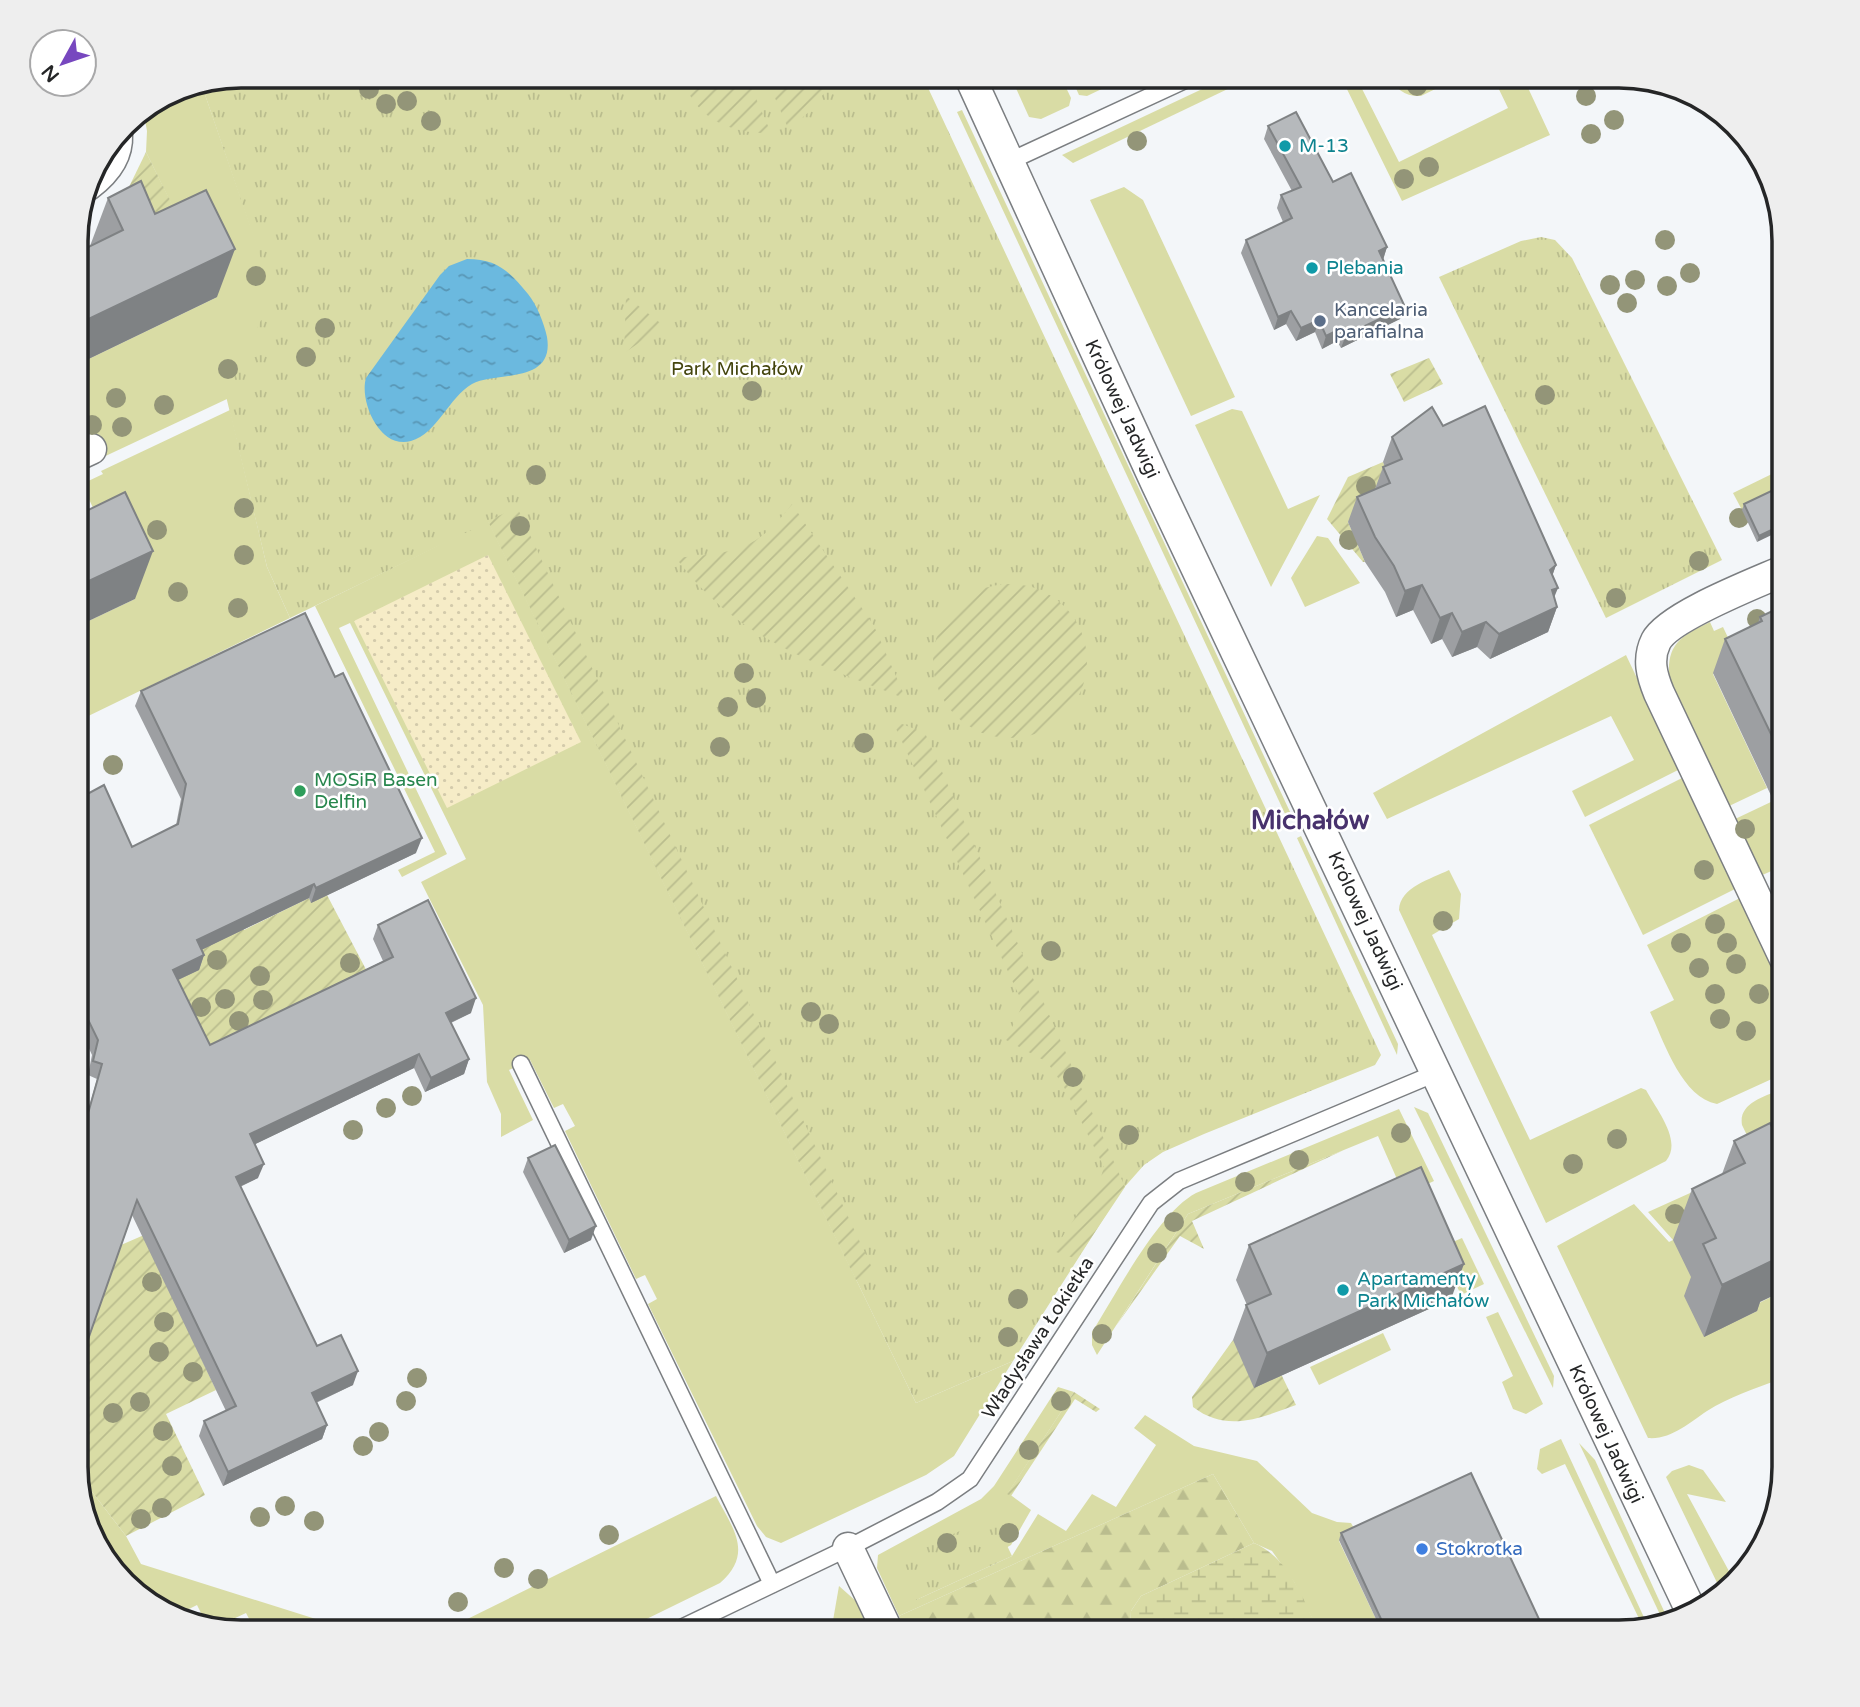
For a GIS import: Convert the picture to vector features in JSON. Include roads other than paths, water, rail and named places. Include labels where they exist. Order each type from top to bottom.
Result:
[{"type":"street","name":"Królowej Jadwigi","points":[[975,88],[1157,485],[1687,1603]]},
{"type":"street","points":[[1772,576],[1675,621],[1657,639],[1651,662],[1659,694],[1772,932]]},
{"type":"street","points":[[848,1548],[882,1620]]},
{"type":"lane","points":[[1008,162],[1168,88]]},
{"type":"lane","points":[[521,1064],[772,1584]]},
{"type":"lane","name":"Władysława Łokietka","points":[[698,1620],[937,1502],[980,1468],[1143,1215],[1164,1192],[1195,1171],[1436,1073]]},
{"type":"water","points":[[467,259],[487,261],[502,268],[528,294],[542,320],[547,337],[547,352],[542,363],[533,370],[472,384],[456,397],[428,431],[411,441],[400,442],[390,438],[374,422],[366,399],[366,378],[440,275],[449,266]]},
{"type":"place","name":"M-13","points":[[1285,146]]},
{"type":"place","name":"Plebania","points":[[1312,268]]},
{"type":"place","name":"Kancelaria parafialna","points":[[1320,321]]},
{"type":"place","name":"MOSiR Basen Delfin","points":[[300,791]]},
{"type":"place","name":"Apartamenty Park Michałów","points":[[1343,1290]]},
{"type":"place","name":"Stokrotka","points":[[1422,1549]]},
{"type":"district","name":"Michałów","points":[[1310,820]]},
{"type":"park label","name":"Park Michałów","points":[[737,369]]}]
